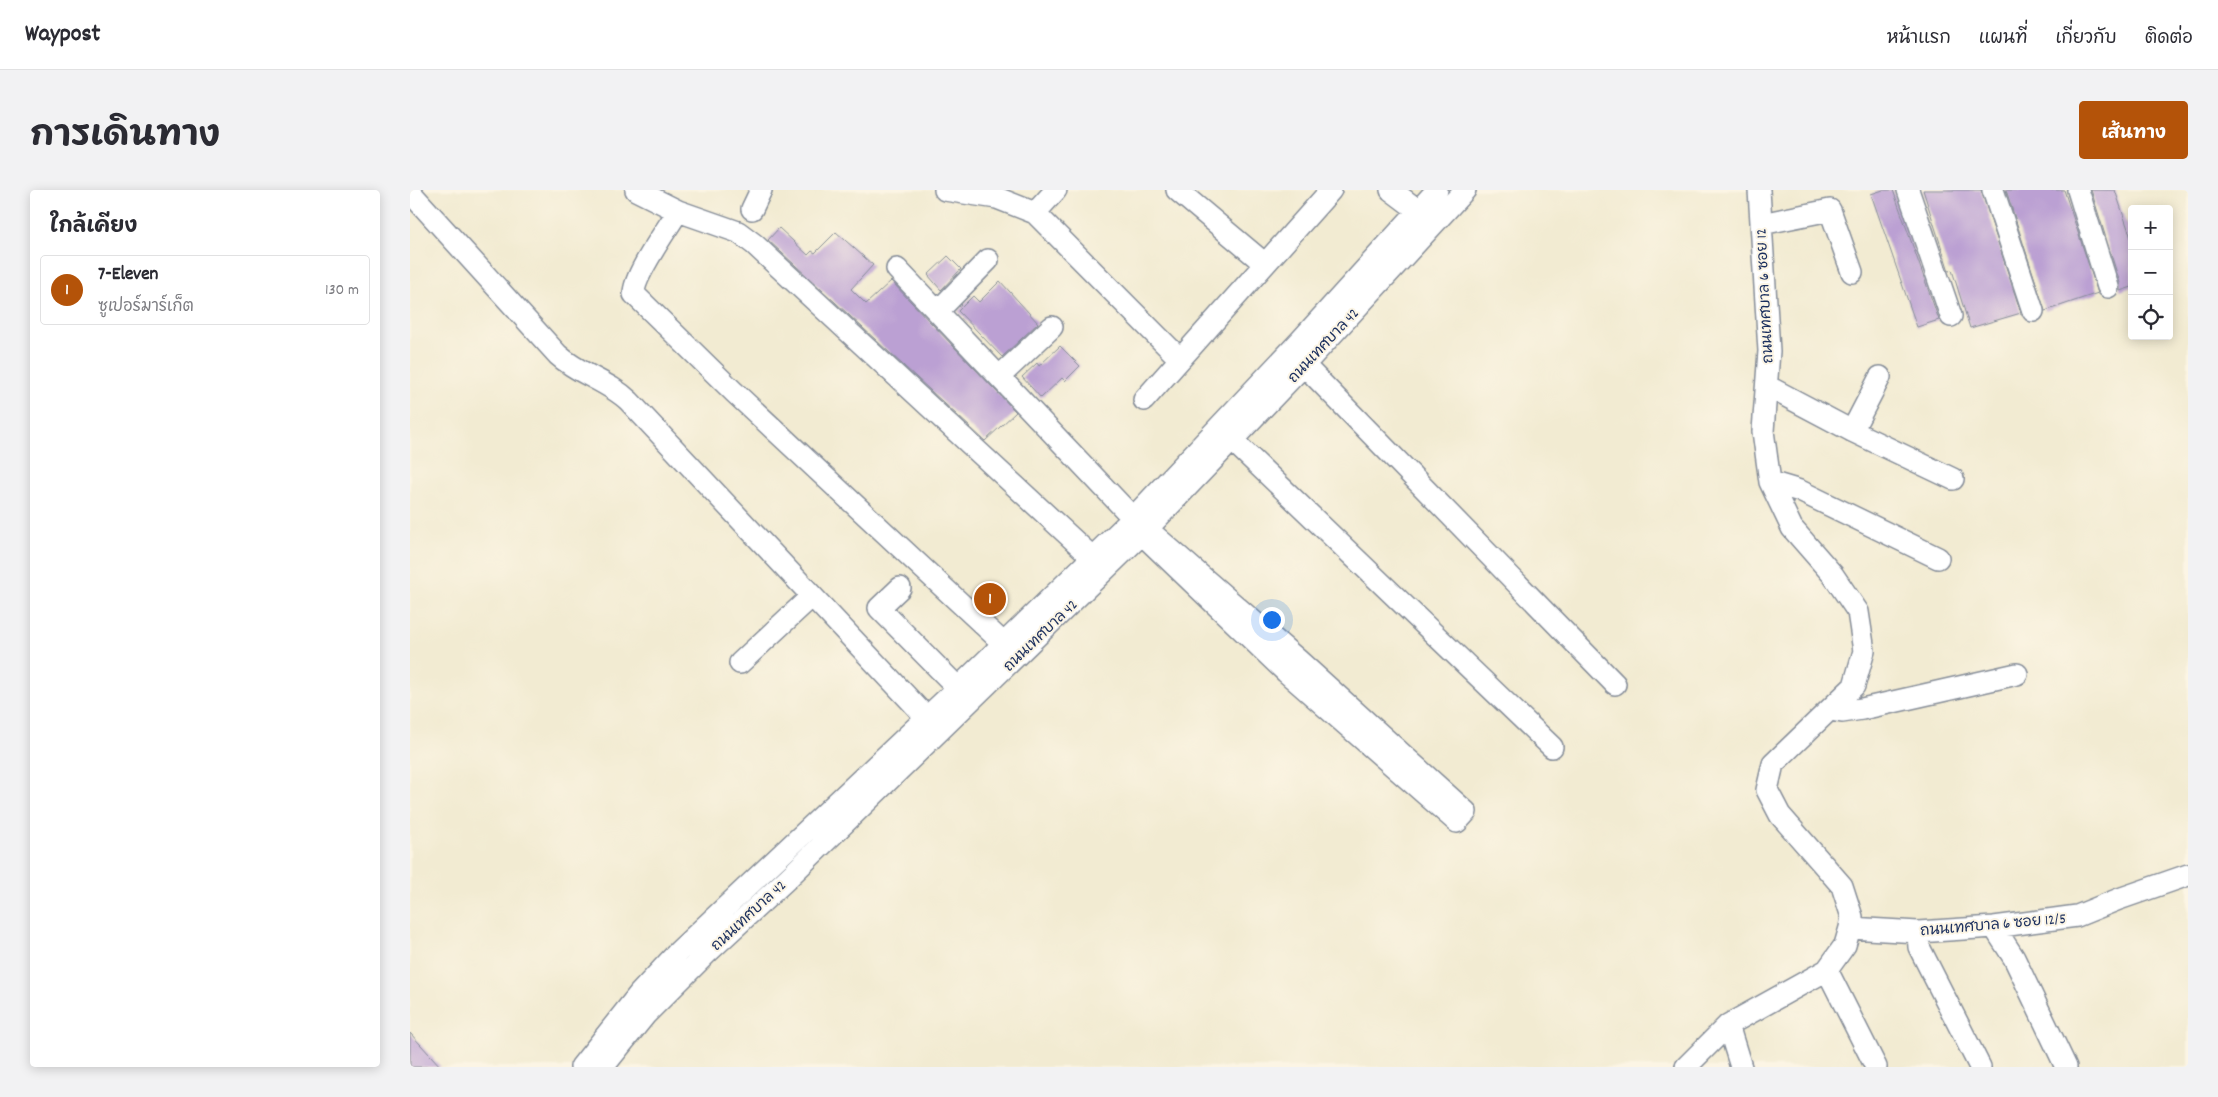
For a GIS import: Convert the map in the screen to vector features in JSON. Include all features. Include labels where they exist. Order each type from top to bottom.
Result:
[{"type":"street","points":[[636,190],[678,211],[738,232],[754,244],[1094,558]]},
{"type":"street","points":[[945,190],[997,198],[1035,213],[1180,359]]},
{"type":"street","points":[[1035,213],[1056,190]]},
{"type":"street","points":[[1177,190],[1264,264]]},
{"type":"street","points":[[1144,400],[1331,190]]},
{"type":"street","points":[[1390,190],[1425,197]]},
{"type":"street","name":"ถนนเทศบาล 42","points":[[603,1067],[646,1014],[700,960],[787,879],[1026,648],[1141,527],[1233,441],[1465,190]]},
{"type":"street","name":"ถนนเทศบาล 6 ซอย 12","points":[[1686,1067],[1728,1025],[1827,970],[1845,945],[1852,917],[1842,886],[1780,815],[1767,790],[1773,764],[1854,686],[1864,651],[1858,612],[1833,576],[1792,528],[1770,482],[1763,431],[1769,351],[1759,190]]},
{"type":"street","points":[[1908,190],[1951,316]]},
{"type":"street","points":[[1993,190],[2033,311]]},
{"type":"street","points":[[2078,190],[2108,287]]},
{"type":"street","points":[[410,192],[558,355],[579,372],[618,390],[926,717]]},
{"type":"street","name":"ถนนเทศบาล 42","points":[[581,1067],[639,994],[679,951],[1094,558],[1141,527],[1268,376],[1425,197]]},
{"type":"street","points":[[1761,224],[1830,210],[1852,272]]},
{"type":"street","points":[[678,211],[649,257],[634,288],[634,294],[734,392],[1004,644]]},
{"type":"street","points":[[938,311],[988,260]]},
{"type":"street","points":[[897,269],[1141,527],[1366,732],[1457,822],[1466,812],[1366,732]]},
{"type":"street","points":[[1000,376],[1052,327]]},
{"type":"street","points":[[1304,365],[1615,684]]},
{"type":"street","points":[[1852,431],[1880,377]]},
{"type":"street","points":[[1766,386],[1852,431],[1953,479]]},
{"type":"street","points":[[1233,441],[1552,748]]},
{"type":"street","points":[[1770,482],[1800,491],[1938,558]]},
{"type":"street","points":[[900,588],[879,608],[958,688]]},
{"type":"street","points":[[740,663],[812,596]]},
{"type":"street","points":[[1830,710],[1842,712],[1857,710],[2017,674]]},
{"type":"street","name":"ถนนเทศบาล 6 ซอย 12/5","points":[[1850,928],[1918,932],[1994,927],[2077,916],[2119,898],[2188,875]]},
{"type":"street","points":[[1994,927],[2014,958],[2066,1067]]},
{"type":"street","points":[[1918,932],[1919,947],[1980,1067]]},
{"type":"street","points":[[1827,970],[1876,1067]]},
{"type":"street","points":[[1728,1025],[1741,1067]]},
{"type":"building","points":[[1883,190],[1893,190],[1939,320],[1917,327],[1871,194]]},
{"type":"building","points":[[1923,190],[1981,190],[2021,313],[1970,328],[1952,270],[1949,271]]},
{"type":"building","points":[[2006,190],[2064,190],[2098,293],[2045,311]]},
{"type":"building","points":[[2091,190],[2115,190],[2128,229],[2128,288],[2120,291],[2120,283]]},
{"type":"building","points":[[779,228],[808,255],[812,251],[815,253],[836,232],[873,265],[851,289],[866,304],[891,281],[1016,412],[985,441],[768,240]]},
{"type":"building","points":[[948,256],[961,269],[941,290],[928,275]]},
{"type":"building","points":[[1000,281],[1038,323],[1002,357],[958,311],[973,296],[979,302]]},
{"type":"building","points":[[1060,346],[1080,366],[1065,381],[1062,378],[1041,398],[1022,377],[1037,363],[1039,366]]},
{"type":"building","points":[[410,1033],[420,1044],[441,1067],[410,1067]]},
{"type":"place","name":"7-Eleven","points":[[990,599]]}]
